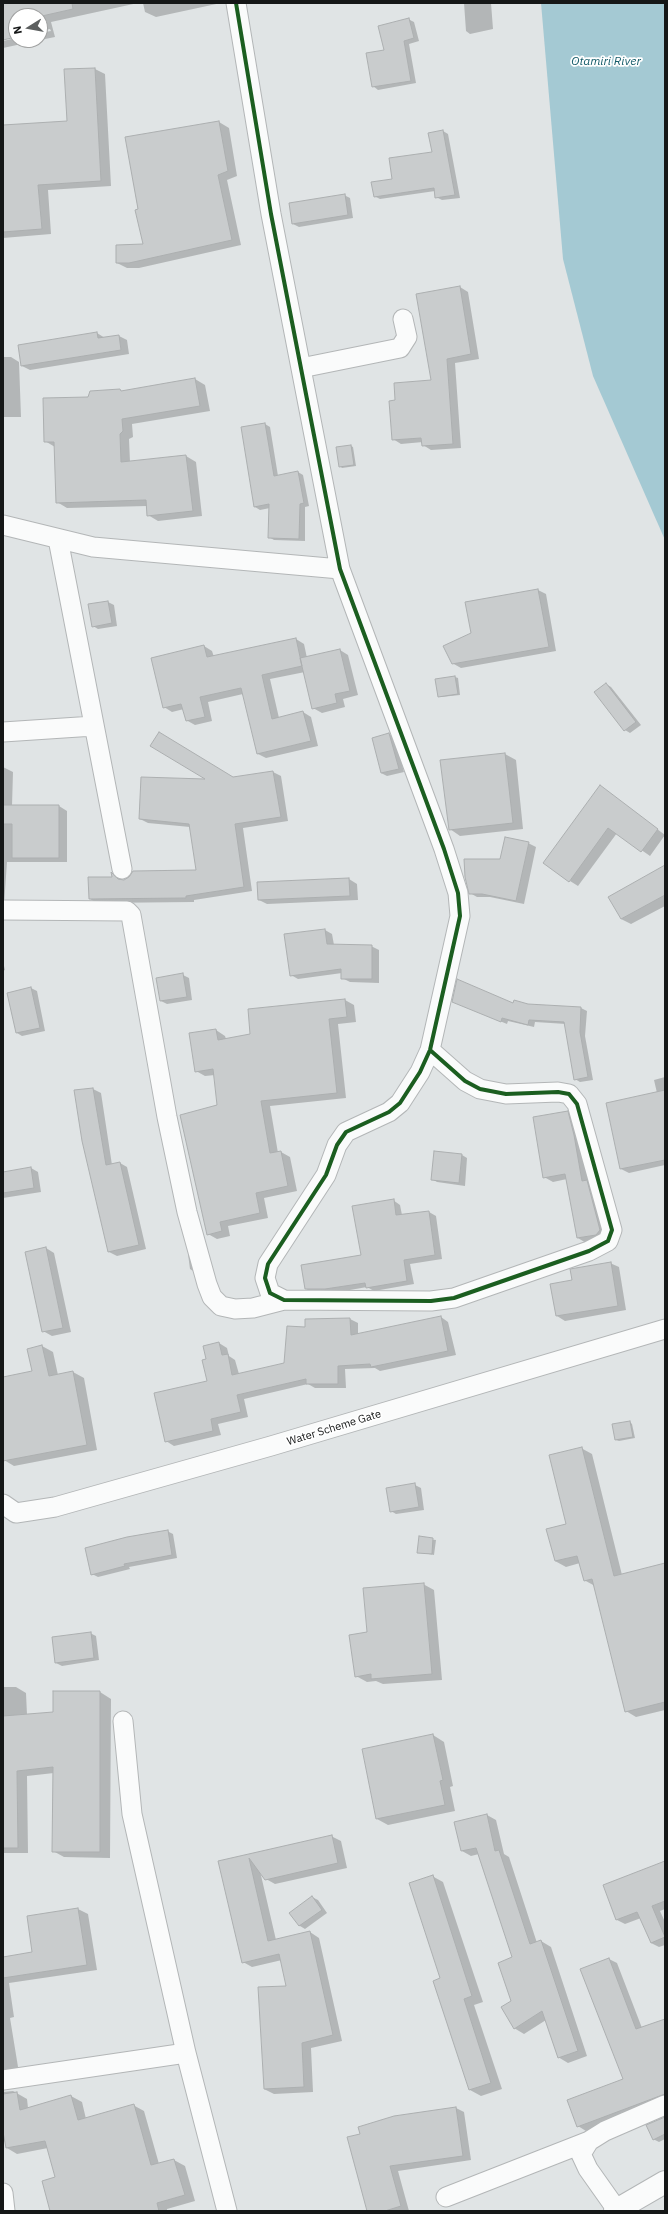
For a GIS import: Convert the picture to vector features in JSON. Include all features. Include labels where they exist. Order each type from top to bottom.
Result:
[{"type":"main road","points":[[616,2210],[665,2182]]},
{"type":"street","points":[[236,3],[271,214],[340,569],[444,849],[458,893],[460,916],[430,1050],[420,1072],[400,1104],[389,1112],[346,1132],[337,1145],[326,1175],[268,1264],[266,1278],[270,1293],[284,1300]]},
{"type":"street","points":[[301,368],[400,348],[407,337],[403,319]]},
{"type":"street","points":[[3,525],[93,546],[340,569]]},
{"type":"street","points":[[58,539],[122,870]]},
{"type":"street","points":[[3,732],[94,726]]},
{"type":"street","points":[[3,910],[127,911],[131,915],[167,1117],[187,1212],[207,1284],[212,1297],[221,1306],[235,1309],[253,1308],[284,1300],[431,1301],[454,1298],[589,1251],[608,1242],[612,1230],[577,1104],[568,1094],[558,1092],[506,1094],[480,1089],[465,1081],[430,1050]]},
{"type":"street","name":"Water Scheme Gate","points":[[3,1504],[16,1513],[55,1507],[278,1444],[665,1329]]},
{"type":"street","points":[[123,1721],[132,1814],[186,2053],[227,2211]]},
{"type":"street","points":[[3,2080],[186,2053]]},
{"type":"street","points":[[446,2197],[589,2141],[605,2131],[665,2105]]},
{"type":"street","points":[[589,2141],[581,2154],[588,2169],[616,2210]]},
{"type":"street","points":[[3,2194],[5,2211]]},
{"type":"water","name":"Otamiri River","points":[[541,3],[665,3],[665,540],[593,376],[563,259]]},
{"type":"building","points":[[3,3],[72,3],[73,9],[48,15],[48,8],[8,8],[8,39],[3,40]]},
{"type":"building","points":[[409,18],[414,38],[404,41],[411,81],[372,87],[366,53],[384,50],[378,26]]},
{"type":"building","points":[[95,68],[101,181],[38,185],[42,229],[3,232],[3,125],[67,121],[64,69]]},
{"type":"building","points":[[219,121],[228,171],[218,175],[232,240],[129,263],[116,263],[116,245],[143,244],[135,210],[138,209],[125,137]]},
{"type":"building","points":[[443,130],[455,195],[435,198],[434,188],[374,197],[371,182],[392,179],[389,158],[432,152],[428,133]]},
{"type":"building","points":[[345,194],[348,215],[292,224],[289,203]]},
{"type":"building","points":[[460,286],[471,354],[447,359],[453,444],[422,446],[421,438],[392,440],[389,401],[395,400],[394,383],[431,380],[416,294]]},
{"type":"building","points":[[97,332],[98,338],[119,335],[121,350],[21,366],[18,345]]},
{"type":"building","points":[[195,378],[200,406],[122,419],[123,431],[120,434],[121,462],[186,455],[193,511],[147,516],[146,500],[56,503],[54,442],[44,442],[43,398],[88,397],[90,391],[120,389],[121,391]]},
{"type":"building","points":[[265,423],[274,476],[298,471],[304,503],[300,504],[299,539],[268,538],[269,504],[254,507],[241,427]]},
{"type":"building","points":[[351,445],[354,465],[339,467],[336,447]]},
{"type":"building","points":[[538,589],[549,647],[452,664],[443,646],[471,633],[465,602]]},
{"type":"building","points":[[108,601],[112,623],[92,627],[88,604]]},
{"type":"building","points":[[296,638],[302,666],[262,675],[272,719],[303,711],[311,741],[257,754],[241,688],[200,697],[205,717],[186,721],[181,704],[163,708],[151,658],[204,645],[207,657]]},
{"type":"building","points":[[340,649],[350,691],[335,694],[337,703],[312,709],[300,658]]},
{"type":"building","points":[[455,676],[458,694],[438,697],[435,679]]},
{"type":"building","points":[[606,683],[636,722],[624,731],[594,692]]},
{"type":"building","points":[[159,732],[233,777],[273,771],[281,817],[235,824],[244,887],[186,896],[186,898],[89,899],[88,877],[112,877],[111,872],[118,879],[124,880],[129,877],[133,871],[196,870],[189,824],[139,819],[141,777],[205,779],[150,746]]},
{"type":"building","points":[[389,733],[399,769],[381,773],[372,738]]},
{"type":"building","points":[[505,753],[513,823],[449,830],[440,760]]},
{"type":"building","points":[[600,785],[658,829],[641,852],[608,828],[569,882],[543,863]]},
{"type":"building","points":[[3,805],[59,805],[59,858],[12,858],[12,824],[3,824]]},
{"type":"building","points":[[505,837],[529,842],[516,901],[482,894],[469,894],[465,877],[464,859],[500,859]]},
{"type":"building","points":[[665,865],[665,895],[621,919],[608,897]]},
{"type":"building","points":[[349,878],[350,896],[258,900],[257,882]]},
{"type":"building","points":[[325,929],[327,944],[372,945],[372,979],[341,979],[341,969],[290,976],[284,934]]},
{"type":"building","points":[[183,973],[187,997],[160,1001],[156,978]]},
{"type":"building","points":[[457,979],[513,1003],[514,1000],[528,1004],[581,1007],[580,1032],[588,1077],[574,1080],[564,1022],[529,1020],[528,1025],[502,1018],[501,1022],[452,1002]]},
{"type":"building","points":[[31,987],[40,1028],[16,1033],[7,993]]},
{"type":"building","points":[[345,999],[347,1017],[329,1019],[337,1093],[261,1101],[270,1153],[281,1151],[288,1186],[256,1193],[260,1213],[220,1222],[222,1231],[207,1235],[180,1115],[217,1105],[213,1069],[195,1072],[189,1033],[216,1029],[218,1040],[250,1034],[248,1009]]},
{"type":"building","points":[[93,1088],[106,1165],[120,1162],[139,1245],[108,1252],[82,1141],[74,1090]]},
{"type":"building","points":[[665,1090],[665,1160],[620,1169],[606,1103]]},
{"type":"building","points":[[568,1111],[582,1181],[587,1180],[600,1230],[596,1235],[577,1238],[565,1174],[543,1178],[533,1117]]},
{"type":"building","points":[[434,1151],[462,1154],[459,1183],[431,1180]]},
{"type":"building","points":[[31,1167],[34,1188],[3,1193],[3,1172]]},
{"type":"building","points":[[394,1199],[396,1215],[429,1211],[435,1255],[404,1260],[407,1281],[366,1288],[365,1283],[325,1289],[305,1289],[301,1265],[361,1255],[352,1206]]},
{"type":"building","points":[[46,1247],[63,1328],[42,1332],[25,1252]]},
{"type":"building","points":[[611,1262],[618,1306],[556,1316],[550,1284],[572,1280],[570,1269]]},
{"type":"building","points":[[441,1316],[448,1351],[371,1367],[370,1364],[338,1366],[338,1384],[306,1384],[306,1379],[237,1395],[241,1412],[211,1419],[213,1431],[165,1442],[154,1393],[207,1381],[202,1360],[206,1359],[203,1346],[219,1342],[222,1355],[228,1354],[232,1375],[284,1363],[287,1326],[305,1327],[305,1319],[350,1318],[351,1335]]},
{"type":"building","points":[[42,1345],[49,1376],[73,1371],[87,1445],[3,1461],[3,1377],[32,1371],[27,1349]]},
{"type":"building","points":[[630,1421],[633,1437],[615,1440],[612,1424]]},
{"type":"building","points":[[582,1447],[614,1576],[665,1563],[665,1702],[625,1712],[592,1579],[584,1581],[577,1556],[555,1561],[546,1529],[566,1524],[549,1455]]},
{"type":"building","points":[[415,1483],[419,1507],[390,1512],[386,1488]]},
{"type":"building","points":[[168,1530],[172,1555],[124,1564],[125,1566],[91,1575],[85,1548],[127,1537]]},
{"type":"building","points":[[419,1536],[433,1538],[432,1554],[417,1553]]},
{"type":"building","points":[[424,1583],[432,1674],[371,1679],[371,1674],[355,1677],[349,1635],[367,1632],[363,1588]]},
{"type":"building","points":[[91,1632],[94,1658],[55,1663],[52,1637]]},
{"type":"building","points":[[53,1691],[100,1691],[100,1852],[52,1852],[53,1767],[17,1771],[18,1848],[3,1848],[3,1716],[53,1712]]},
{"type":"building","points":[[433,1734],[443,1780],[440,1781],[445,1805],[376,1819],[362,1749]]},
{"type":"building","points":[[487,1814],[495,1851],[499,1850],[530,1944],[541,1940],[578,2051],[558,2058],[542,2011],[514,2029],[501,2007],[511,2001],[498,1963],[512,1957],[476,1848],[461,1851],[454,1822]]},
{"type":"building","points":[[332,1835],[338,1863],[265,1880],[249,1858],[268,1941],[310,1931],[333,2035],[302,2043],[304,2087],[264,2089],[258,1987],[286,1986],[279,1954],[242,1963],[218,1861]]},
{"type":"building","points":[[665,1861],[665,1901],[652,1906],[665,1937],[651,1943],[637,1912],[616,1920],[603,1885]]},
{"type":"building","points":[[433,1875],[472,1996],[464,1999],[491,2083],[469,2090],[433,1981],[440,1978],[409,1883]]},
{"type":"building","points":[[312,1896],[322,1910],[299,1926],[289,1913]]},
{"type":"building","points":[[78,1908],[87,1965],[3,1978],[3,1957],[32,1952],[27,1916]]},
{"type":"building","points":[[609,1958],[636,2029],[665,2019],[665,2094],[577,2127],[567,2100],[623,2079],[580,1969]]},
{"type":"building","points":[[17,2092],[20,2110],[71,2095],[78,2120],[134,2104],[151,2165],[174,2159],[185,2195],[157,2203],[159,2211],[50,2211],[42,2181],[55,2177],[45,2141],[6,2148],[3,2132],[3,2094]]},
{"type":"building","points":[[456,2107],[463,2156],[390,2166],[401,2206],[385,2211],[367,2211],[347,2137],[360,2134],[358,2127],[394,2116]]},
{"type":"building","points":[[665,2117],[665,2134],[653,2140],[646,2125]]},
{"type":"cycle path","points":[[236,3],[271,214],[340,569],[444,849],[458,893],[460,916],[430,1050],[420,1072],[400,1103],[389,1112],[346,1132],[337,1145],[326,1175],[268,1264],[265,1278],[270,1293],[284,1300],[431,1301],[454,1298],[589,1251],[608,1241],[612,1230],[577,1104],[569,1094],[558,1092],[506,1094],[480,1089],[465,1081],[430,1050]]}]
